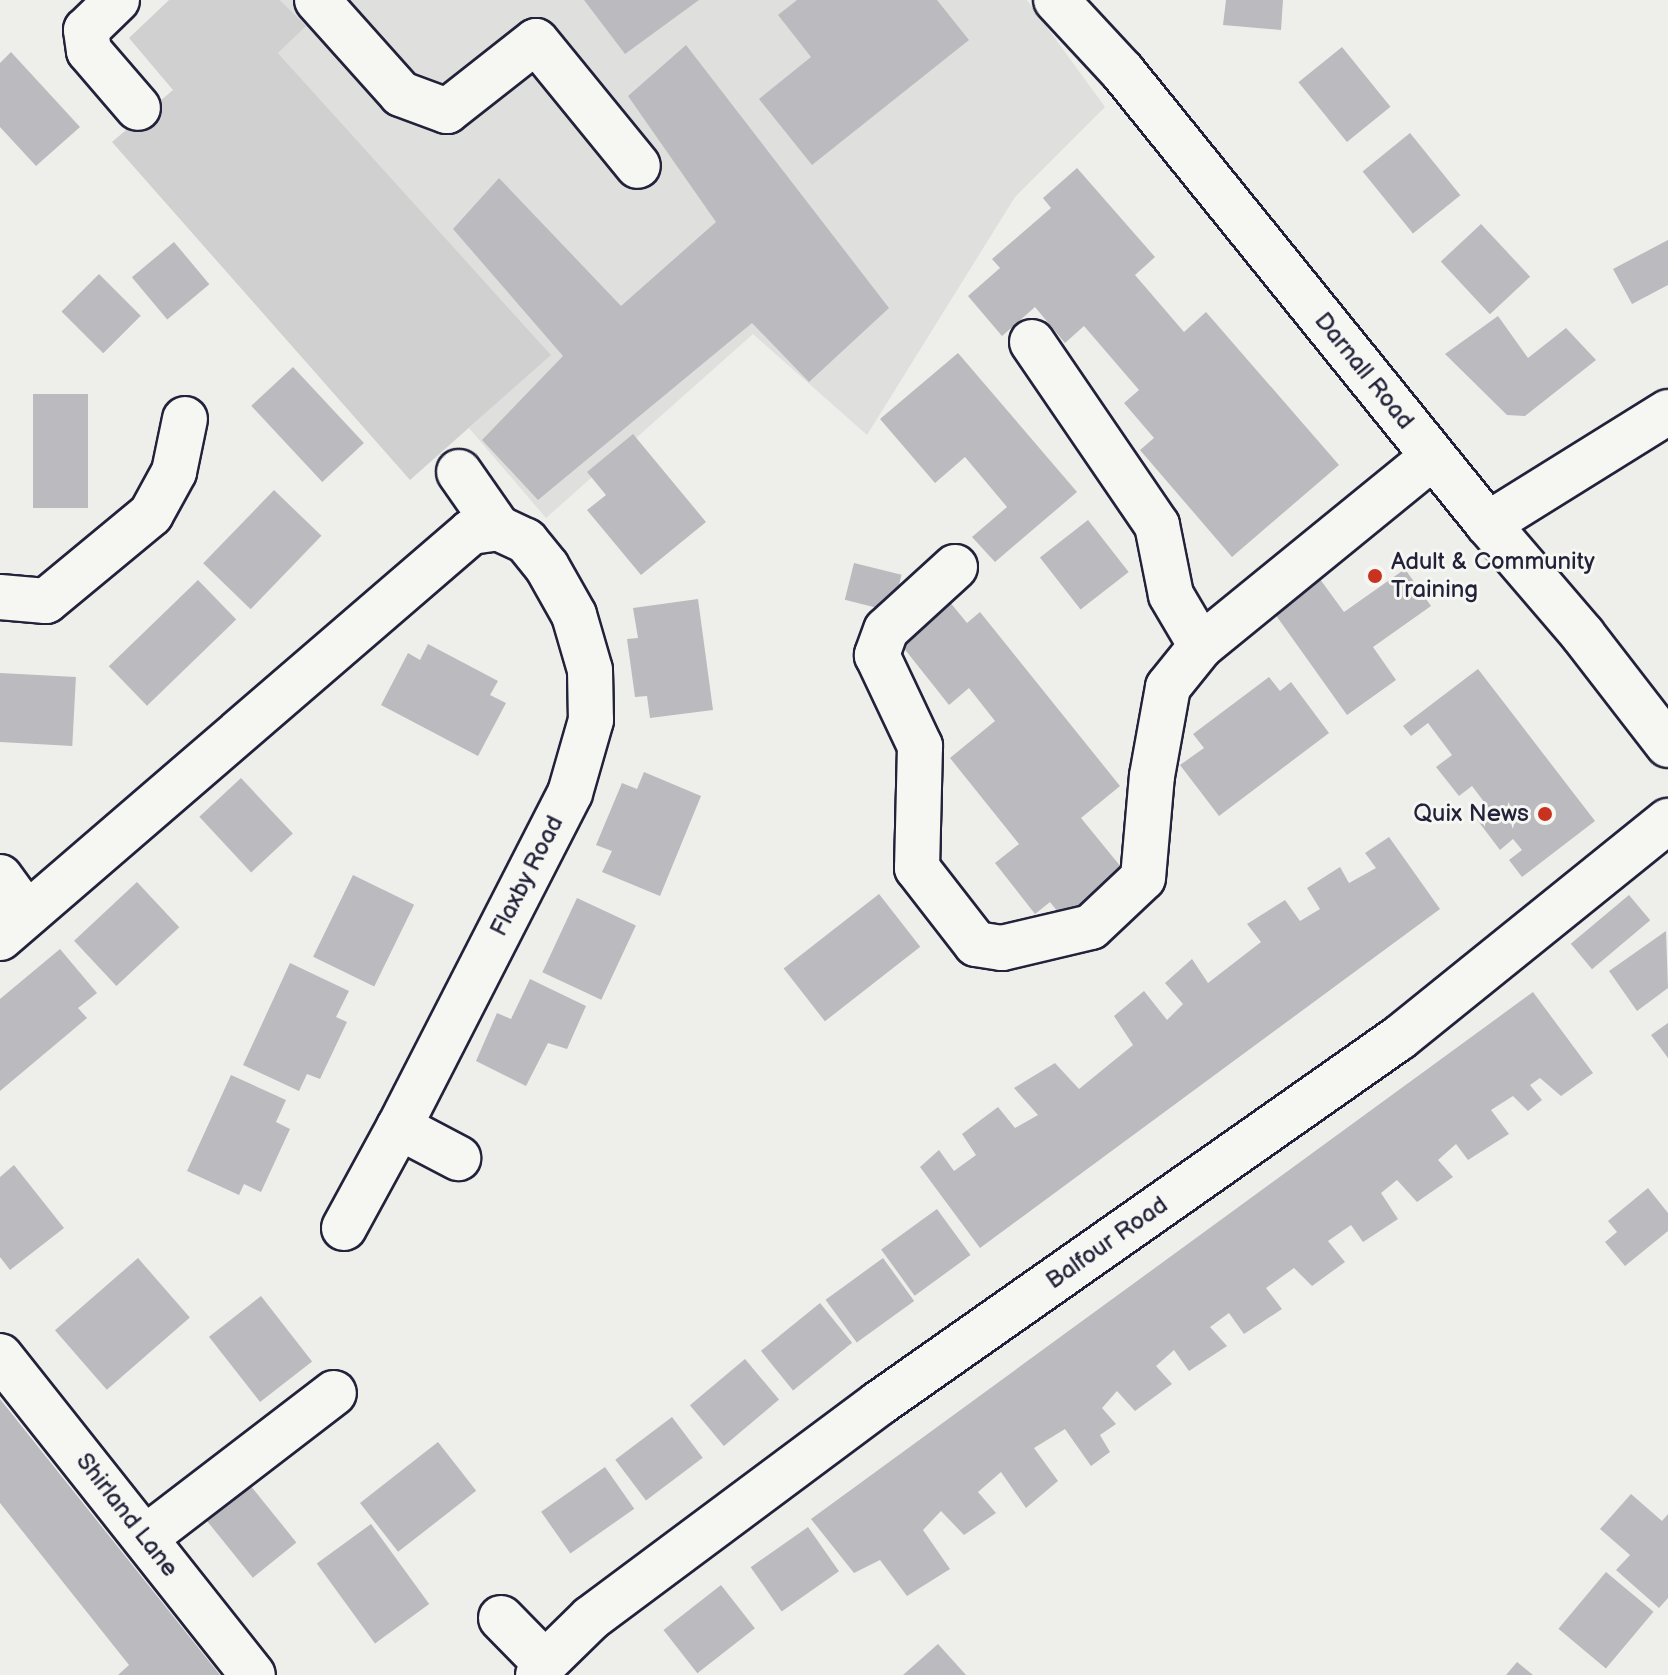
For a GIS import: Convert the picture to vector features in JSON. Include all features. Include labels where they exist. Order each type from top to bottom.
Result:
[{"type":"street","points":[[117,0],[86,30],[89,51],[138,108]]},
{"type":"street","points":[[317,0],[401,94],[447,111],[536,41],[638,166]]},
{"type":"street","name":"Darnall Road","points":[[1059,1],[1122,71],[1433,457],[1583,635],[1668,745]]},
{"type":"street","points":[[1032,342],[1157,525],[1171,595],[1201,646]]},
{"type":"street","points":[[1488,524],[1668,412]]},
{"type":"street","points":[[0,597],[46,601],[151,514],[174,472],[185,419]]},
{"type":"street","points":[[955,567],[886,630],[877,655],[920,746],[917,868],[976,944],[1002,948],[1091,927],[1143,878],[1152,776],[1168,687],[1201,646],[1433,457]]},
{"type":"street","name":"Flaxby Road","points":[[344,1228],[570,793],[591,720],[590,670],[574,615],[547,567],[526,541],[498,528],[459,472]]},
{"type":"street","points":[[0,877],[13,926],[471,532],[498,528]]},
{"type":"street","name":"Balfour Road","points":[[501,1618],[541,1669],[591,1618],[878,1404],[1399,1038],[1668,821]]},
{"type":"street","points":[[399,1127],[458,1158]]},
{"type":"street","name":"Shirland Lane","points":[[0,1356],[253,1675]]},
{"type":"street","points":[[145,1538],[334,1393]]},
{"type":"shaded area","points":[[169,0],[280,0],[306,26],[278,53],[551,355],[410,480],[112,142],[173,90],[129,38]]},
{"type":"shaded area","points":[[280,0],[1027,0],[1105,107],[1015,197],[867,435],[753,334],[546,518],[469,428],[550,354],[278,53],[305,26]]},
{"type":"building","points":[[584,0],[699,0],[625,54]]},
{"type":"building","points":[[797,0],[937,0],[969,40],[812,165],[759,99],[811,57],[778,15]]},
{"type":"building","points":[[1226,0],[1283,0],[1281,30],[1223,25]]},
{"type":"building","points":[[686,45],[889,308],[809,382],[752,323],[538,500],[482,440],[563,356],[453,229],[499,178],[621,306],[716,222],[628,96]]},
{"type":"building","points":[[1342,47],[1390,107],[1347,142],[1298,82]]},
{"type":"building","points":[[11,52],[80,127],[36,166],[0,127],[0,63]]},
{"type":"building","points":[[1410,133],[1460,195],[1413,234],[1363,171]]},
{"type":"building","points":[[1077,168],[1155,257],[1135,275],[1184,332],[1206,312],[1339,465],[1232,557],[1140,450],[1154,438],[1124,403],[1139,390],[1084,326],[1065,343],[1035,307],[1002,336],[968,296],[1000,268],[992,259],[1051,208],[1043,198]]},
{"type":"building","points":[[1481,224],[1530,277],[1490,314],[1441,262]]},
{"type":"building","points":[[1668,240],[1668,285],[1632,304],[1613,269]]},
{"type":"building","points":[[174,242],[209,284],[167,319],[132,277]]},
{"type":"building","points":[[99,274],[141,316],[103,353],[62,311]]},
{"type":"building","points":[[1498,316],[1528,358],[1566,328],[1596,360],[1525,416],[1507,415],[1445,354]]},
{"type":"building","points":[[958,353],[1077,492],[995,562],[972,537],[1007,507],[965,457],[935,483],[880,419]]},
{"type":"building","points":[[293,367],[364,443],[322,482],[251,406]]},
{"type":"building","points":[[33,394],[88,394],[88,508],[33,508]]},
{"type":"building","points":[[633,434],[706,522],[641,575],[587,510],[606,495],[587,472]]},
{"type":"building","points":[[274,490],[321,536],[251,609],[203,563]]},
{"type":"building","points":[[1088,520],[1129,572],[1081,610],[1040,558]]},
{"type":"building","points":[[854,563],[902,575],[892,612],[845,600]]},
{"type":"building","points":[[1405,569],[1431,606],[1373,647],[1396,680],[1347,715],[1270,607],[1317,575],[1344,612]]},
{"type":"building","points":[[198,580],[236,620],[147,706],[109,666]]},
{"type":"building","points":[[698,599],[713,710],[650,718],[647,696],[635,697],[627,639],[638,638],[633,608]]},
{"type":"building","points":[[949,601],[967,623],[980,612],[1120,786],[1081,818],[1130,878],[1070,927],[1050,902],[1035,914],[995,863],[1019,844],[950,758],[995,721],[969,688],[949,705],[899,642]]},
{"type":"building","points":[[428,644],[498,681],[490,695],[506,703],[478,756],[381,705],[408,653],[420,660]]},
{"type":"building","points":[[1478,669],[1595,821],[1522,877],[1509,860],[1522,850],[1513,839],[1500,850],[1475,817],[1488,807],[1472,786],[1459,796],[1436,767],[1452,755],[1428,723],[1411,736],[1403,726]]},
{"type":"building","points":[[0,673],[76,677],[72,746],[0,742]]},
{"type":"building","points":[[1269,677],[1280,691],[1291,682],[1329,733],[1219,816],[1180,765],[1204,748],[1193,734]]},
{"type":"building","points":[[644,772],[701,796],[660,896],[602,872],[612,851],[596,845],[622,783],[637,789]]},
{"type":"building","points":[[241,778],[293,834],[251,872],[199,817]]},
{"type":"building","points":[[1389,837],[1440,909],[980,1248],[920,1167],[939,1150],[954,1171],[976,1155],[962,1134],[998,1107],[1015,1128],[1038,1115],[1014,1088],[1055,1063],[1079,1089],[1133,1045],[1114,1016],[1144,991],[1167,1020],[1183,1004],[1165,983],[1192,959],[1208,983],[1261,942],[1247,924],[1285,900],[1300,921],[1320,909],[1307,888],[1340,867],[1349,883],[1376,868],[1365,853]]},
{"type":"building","points":[[353,875],[414,905],[374,987],[313,957]]},
{"type":"building","points":[[137,882],[179,927],[116,986],[74,941]]},
{"type":"building","points":[[879,894],[920,947],[825,1021],[784,968]]},
{"type":"building","points":[[1629,895],[1650,920],[1592,969],[1571,944]]},
{"type":"building","points":[[577,898],[636,925],[601,1000],[542,972]]},
{"type":"building","points":[[1666,931],[1668,988],[1637,1011],[1609,971]]},
{"type":"building","points":[[60,949],[97,993],[78,1008],[87,1018],[0,1091],[0,999]]},
{"type":"building","points":[[290,963],[349,991],[336,1017],[347,1022],[320,1079],[307,1074],[299,1091],[243,1065]]},
{"type":"building","points":[[530,979],[586,1006],[567,1049],[548,1043],[526,1086],[476,1061],[497,1013],[511,1019]]},
{"type":"building","points":[[1533,992],[1593,1073],[1561,1096],[1540,1078],[1530,1085],[1542,1100],[1528,1111],[1513,1096],[1491,1110],[1509,1134],[1468,1160],[1456,1144],[1438,1160],[1453,1177],[1417,1202],[1397,1180],[1381,1193],[1398,1219],[1363,1242],[1351,1225],[1328,1241],[1345,1262],[1312,1286],[1294,1268],[1266,1288],[1282,1309],[1244,1334],[1229,1313],[1210,1327],[1227,1346],[1189,1371],[1174,1350],[1156,1366],[1172,1384],[1135,1411],[1117,1391],[1102,1408],[1116,1424],[1100,1435],[1110,1452],[1091,1466],[1065,1429],[1034,1448],[1058,1481],[1026,1508],[1001,1472],[978,1492],[996,1513],[964,1535],[941,1511],[923,1530],[950,1569],[907,1596],[880,1560],[854,1573],[811,1519]]},
{"type":"building","points":[[1668,1023],[1668,1058],[1651,1035]]},
{"type":"building","points":[[231,1075],[286,1100],[276,1122],[290,1129],[261,1192],[244,1184],[239,1195],[187,1171]]},
{"type":"building","points":[[14,1165],[64,1228],[10,1270],[0,1257],[0,1177]]},
{"type":"building","points":[[1648,1188],[1668,1213],[1668,1231],[1625,1266],[1605,1242],[1617,1232],[1608,1221]]},
{"type":"building","points":[[937,1209],[971,1255],[915,1296],[881,1250]]},
{"type":"building","points":[[138,1258],[190,1318],[107,1390],[55,1330]]},
{"type":"building","points":[[883,1258],[914,1301],[857,1343],[826,1300]]},
{"type":"building","points":[[261,1296],[312,1361],[260,1402],[209,1337]]},
{"type":"building","points":[[820,1303],[852,1343],[793,1390],[761,1351]]},
{"type":"building","points":[[745,1359],[779,1400],[724,1446],[690,1405]]},
{"type":"building","points":[[0,1399],[220,1675],[118,1675],[129,1665],[0,1503]]},
{"type":"building","points":[[672,1417],[703,1458],[646,1500],[615,1460]]},
{"type":"building","points":[[438,1442],[476,1491],[398,1552],[360,1503]]},
{"type":"building","points":[[605,1467],[634,1509],[570,1554],[541,1512]]},
{"type":"building","points":[[241,1474],[296,1542],[253,1578],[197,1509]]},
{"type":"building","points":[[1631,1494],[1662,1521],[1668,1514],[1668,1598],[1659,1608],[1616,1570],[1630,1555],[1600,1529]]},
{"type":"building","points":[[371,1524],[429,1604],[375,1643],[317,1563]]},
{"type":"building","points":[[808,1527],[839,1571],[782,1611],[751,1567]]},
{"type":"building","points":[[1606,1572],[1653,1612],[1606,1669],[1558,1629]]},
{"type":"building","points":[[721,1585],[755,1628],[697,1673],[663,1630]]},
{"type":"building","points":[[938,1644],[966,1675],[903,1675]]},
{"type":"building","points":[[1517,1662],[1533,1675],[1506,1675]]},
{"type":"place","name":"Adult & Community Training","points":[[1375,576]]},
{"type":"place","name":"Quix News","points":[[1545,814]]}]
